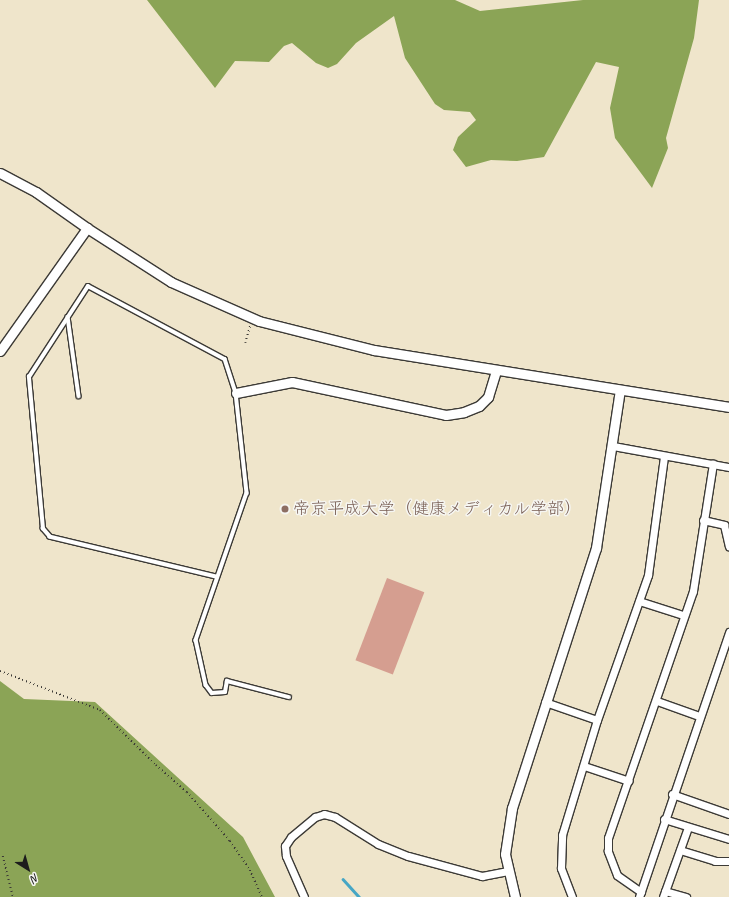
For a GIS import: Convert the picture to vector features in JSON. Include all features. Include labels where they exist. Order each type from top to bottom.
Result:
[{"type":"street","points":[[0,172],[36,192],[87,228],[171,282],[253,318],[333,341],[496,370],[729,407]]},
{"type":"street","points":[[0,351],[87,228]]},
{"type":"street","points":[[236,394],[292,382],[446,415],[464,412],[479,406],[488,397],[496,370]]},
{"type":"street","points":[[515,897],[507,871],[505,854],[512,808],[596,548],[613,446],[620,390]]},
{"type":"street","points":[[613,446],[729,467]]},
{"type":"street","points":[[572,897],[562,874],[560,852],[597,720],[648,575],[664,456]]},
{"type":"street","points":[[713,464],[693,591],[683,615],[656,701],[608,838],[608,850],[618,875],[640,895],[672,794],[729,632]]},
{"type":"street","points":[[704,520],[724,525],[729,546]]},
{"type":"street","points":[[639,601],[683,615]]},
{"type":"street","points":[[656,701],[699,716]]},
{"type":"street","points":[[545,702],[597,720]]},
{"type":"street","points":[[584,766],[629,780]]},
{"type":"street","points":[[672,794],[729,814]]},
{"type":"street","points":[[304,897],[286,856],[286,846],[291,837],[315,817],[324,814],[335,817],[378,844],[408,856],[482,876],[507,871]]},
{"type":"street","points":[[664,819],[729,839]]},
{"type":"street","points":[[686,897],[664,894],[688,827]]},
{"type":"street","points":[[680,850],[715,861],[729,861]]},
{"type":"lane","points":[[216,577],[50,537],[43,529],[30,377],[88,286],[226,359],[236,394],[247,493],[216,577],[196,640],[206,685],[212,693],[225,692],[227,681],[289,697]]},
{"type":"lane","points":[[68,317],[79,396]]},
{"type":"path","points":[[245,343],[253,318]]},
{"type":"path","points":[[0,672],[100,710],[156,765],[188,792],[230,841],[250,870],[262,897]]},
{"type":"path","points":[[3,856],[13,897]]},
{"type":"green space","points":[[147,0],[455,0],[480,11],[583,0],[699,0],[694,38],[666,138],[668,148],[652,188],[615,138],[610,108],[619,67],[596,62],[544,157],[517,161],[491,160],[466,167],[453,150],[458,137],[476,120],[470,112],[444,110],[435,104],[405,58],[394,16],[356,43],[337,64],[328,68],[316,63],[292,43],[284,46],[269,62],[235,61],[215,88]]},
{"type":"green space","points":[[0,681],[24,699],[95,702],[243,837],[275,897],[0,897]]},
{"type":"building","points":[[387,578],[424,592],[393,674],[355,660]]},
{"type":"waterway","points":[[343,879],[359,897]]},
{"type":"place","name":"帝京平成大学（健康メディカル学部）","points":[[285,509]]}]
